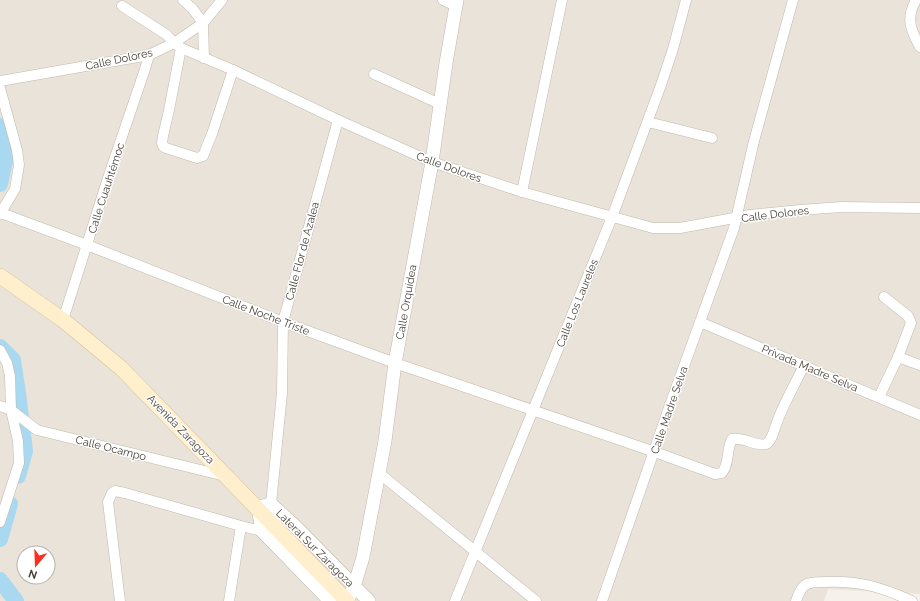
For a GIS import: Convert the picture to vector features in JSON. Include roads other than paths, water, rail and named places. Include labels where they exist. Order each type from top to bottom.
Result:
[{"type":"main road","name":"Avenida Zaragoza","points":[[0,276],[63,320],[122,368],[227,477],[264,506],[347,601]]},
{"type":"street","points":[[183,0],[192,8],[202,23],[204,58]]},
{"type":"street","points":[[222,0],[202,23],[177,45],[169,110],[162,142],[163,146],[197,158],[203,156],[233,70]]},
{"type":"street","points":[[443,0],[457,3]]},
{"type":"street","points":[[522,192],[562,0]]},
{"type":"street","name":"Calle Los Laureles","points":[[455,601],[612,217],[648,122],[673,49],[686,0]]},
{"type":"street","points":[[735,219],[754,141],[793,0]]},
{"type":"street","points":[[916,0],[911,9],[910,23],[920,47]]},
{"type":"street","name":"Calle Orquídea","points":[[347,601],[354,587],[363,557],[386,441],[395,364],[432,162],[457,3]]},
{"type":"street","points":[[122,6],[167,35],[177,45]]},
{"type":"street","name":"Calle Dolores","points":[[0,81],[149,55],[177,45],[432,162],[522,192],[653,228],[680,228],[770,213],[841,207],[920,208]]},
{"type":"street","name":"Calle Cuauhtémoc","points":[[63,320],[149,55]]},
{"type":"street","points":[[374,74],[440,104]]},
{"type":"street","points":[[0,88],[20,165],[15,189],[0,213]]},
{"type":"street","name":"Calle Flor de Azalea","points":[[264,506],[282,393],[283,322],[338,120]]},
{"type":"street","points":[[648,122],[712,138]]},
{"type":"street","name":"Calle Noche Triste","points":[[0,213],[395,364],[655,452],[715,474],[722,473],[725,469],[732,440],[738,438],[761,444],[766,444],[770,440],[804,365]]},
{"type":"street","name":"Calle Madre Selva","points":[[602,601],[728,246],[734,228],[735,219]]},
{"type":"street","points":[[879,398],[898,358],[911,323],[908,316],[884,297]]},
{"type":"street","name":"Privada Madre Selva","points":[[700,322],[920,415]]},
{"type":"street","points":[[0,350],[7,363],[10,376],[13,412],[18,441],[19,463],[0,522]]},
{"type":"street","points":[[898,358],[920,365]]},
{"type":"street","name":"Calle Ocampo","points":[[0,406],[13,412],[37,430],[227,477]]},
{"type":"street","points":[[379,474],[536,601]]},
{"type":"street","points":[[120,601],[108,502],[109,497],[115,491],[262,531],[330,601]]},
{"type":"street","points":[[262,531],[264,506]]},
{"type":"street","name":"Lateral Sur Zaragoza","points":[[264,506],[296,527],[368,601]]},
{"type":"street","points":[[229,601],[241,526]]},
{"type":"street","points":[[797,598],[801,590],[807,584],[836,581],[855,582],[877,587],[901,599],[912,601]]},
{"type":"waterway","points":[[0,126],[7,152],[0,184]]},
{"type":"waterway","points":[[0,347],[13,360],[18,393],[25,451],[18,476]]},
{"type":"waterway","points":[[0,539],[10,504]]},
{"type":"waterway","points":[[0,580],[16,601]]}]
